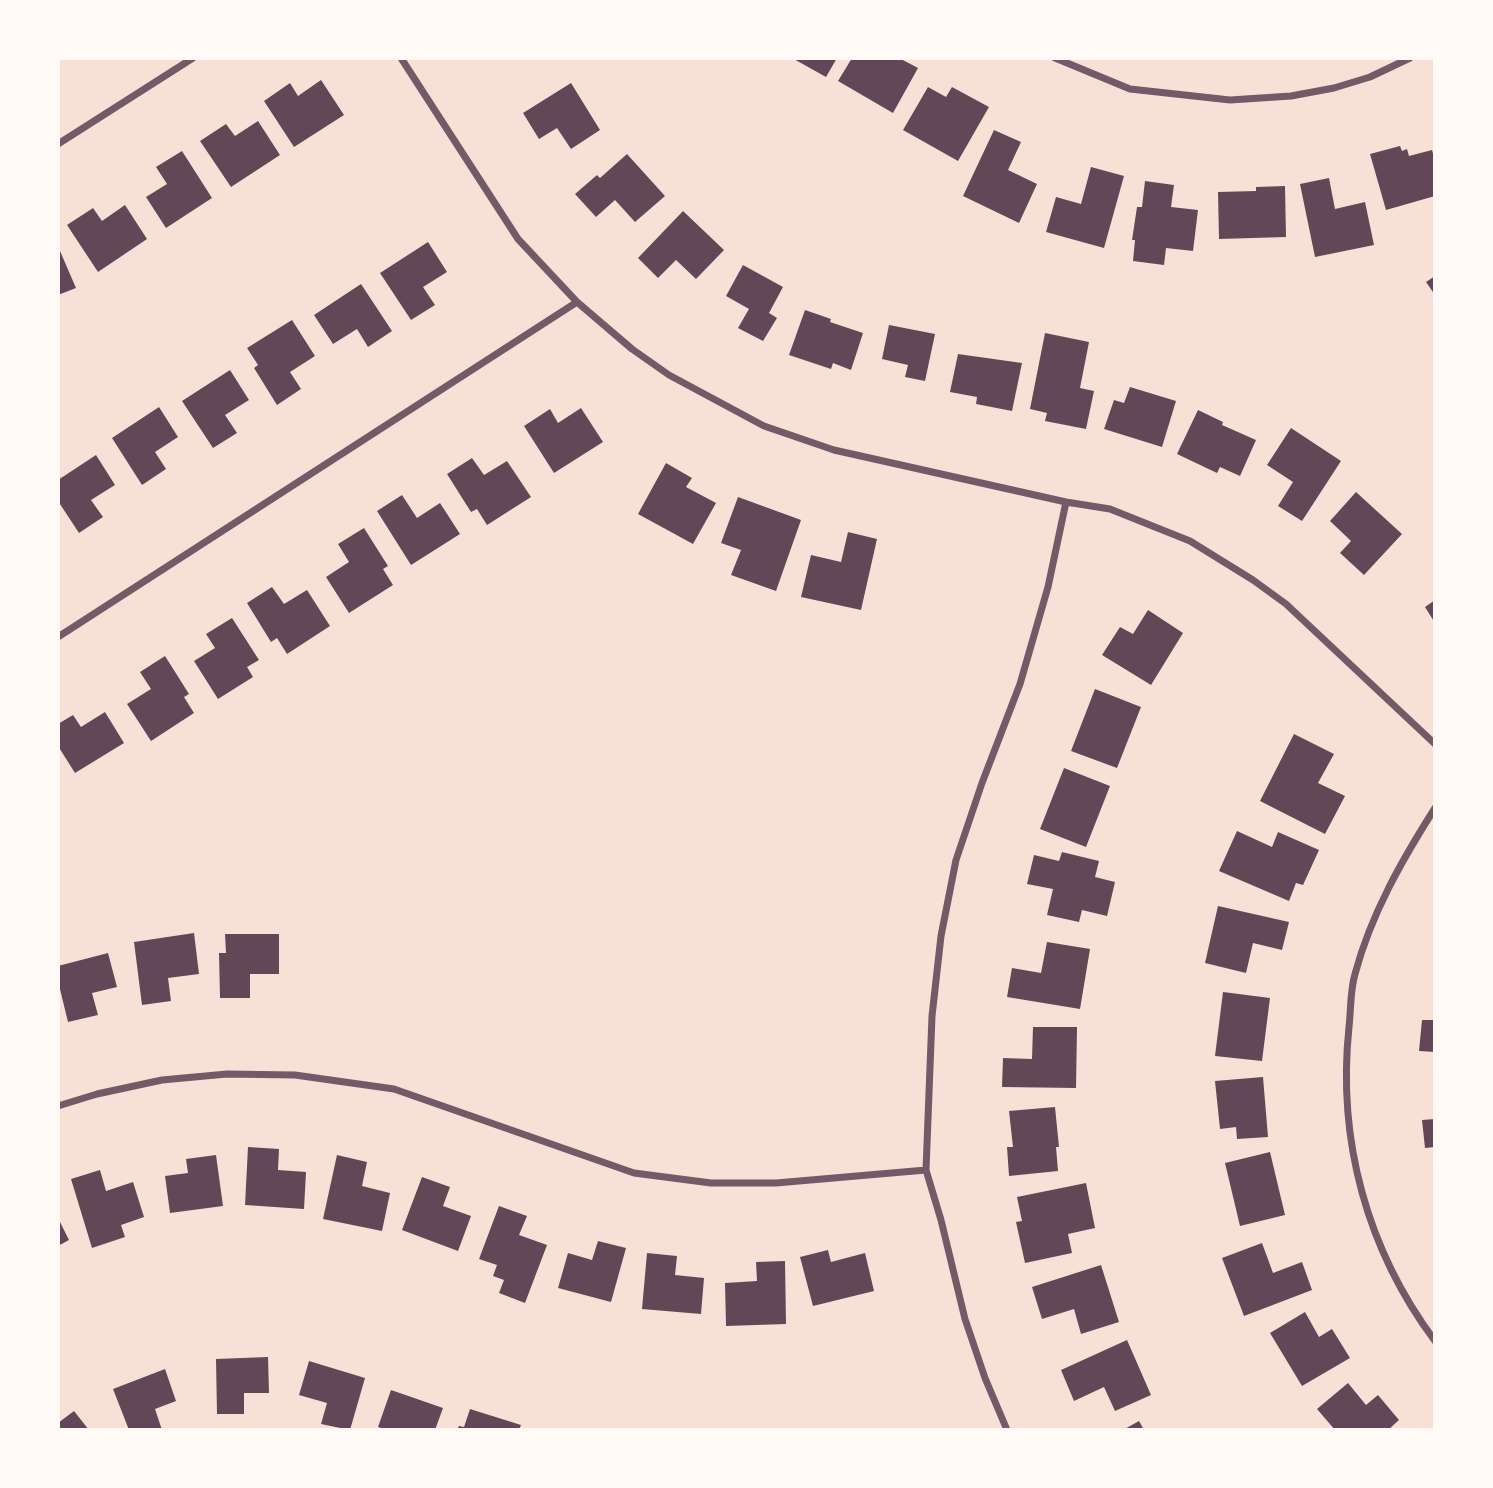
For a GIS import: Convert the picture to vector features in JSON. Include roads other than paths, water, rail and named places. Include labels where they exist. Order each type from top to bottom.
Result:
[{"type":"street","points":[[58,144],[193,58]]},
{"type":"street","points":[[401,58],[518,239],[577,302],[632,349],[669,375],[764,426],[834,450],[1066,502],[1110,509],[1190,541],[1254,580],[1319,633],[1435,744]]},
{"type":"street","points":[[1055,58],[1130,89],[1230,100],[1291,96],[1334,88],[1370,77],[1410,58]]},
{"type":"street","points":[[58,637],[577,302]]},
{"type":"street","points":[[1007,1430],[985,1378],[965,1319],[926,1170],[932,1016],[941,936],[956,860],[1020,684],[1048,587],[1066,502]]},
{"type":"street","points":[[1435,808],[1401,862],[1380,906],[1354,976],[1346,1049],[1346,1093],[1353,1159],[1360,1191],[1374,1231],[1406,1298],[1435,1341]]},
{"type":"street","points":[[58,1106],[97,1094],[162,1080],[227,1074],[295,1075],[394,1089],[634,1173],[711,1182],[776,1183],[926,1170]]}]
